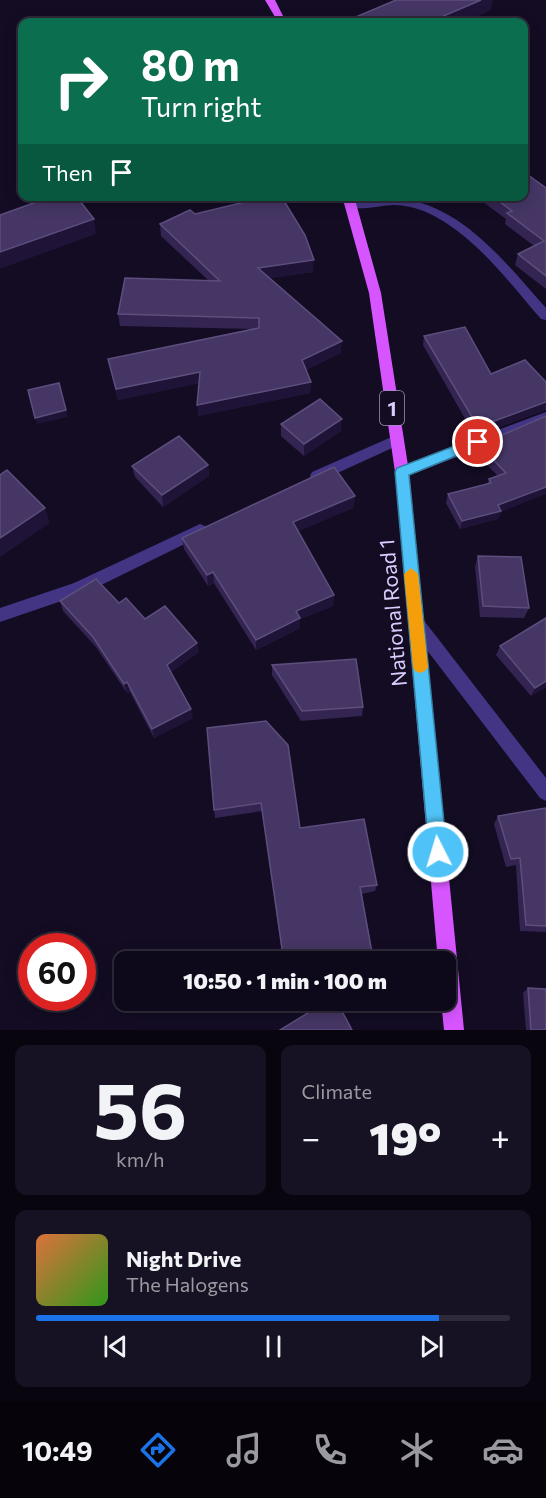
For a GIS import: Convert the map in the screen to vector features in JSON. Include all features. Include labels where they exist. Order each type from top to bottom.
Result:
[{"type":"main road","points":[[270,0],[280,18]]},
{"type":"main road","name":"National Road 1","points":[[349,201],[375,293],[402,472],[454,1030]]},
{"type":"street","points":[[399,201],[436,212],[495,261],[546,316]]},
{"type":"street","points":[[402,472],[546,417]]},
{"type":"street","points":[[300,484],[396,440]]},
{"type":"street","points":[[0,615],[79,588],[218,522]]},
{"type":"street","points":[[416,623],[546,792]]},
{"type":"building","points":[[396,0],[481,0],[439,18],[353,18]]},
{"type":"building","points":[[528,175],[546,188],[546,276],[518,254],[544,241],[507,213],[512,211],[499,201],[528,201]]},
{"type":"building","points":[[39,201],[80,201],[94,219],[0,252],[0,215]]},
{"type":"building","points":[[284,201],[305,235],[314,260],[258,268],[342,341],[302,360],[311,382],[197,405],[200,372],[116,389],[108,359],[259,328],[259,318],[118,314],[125,278],[220,281],[160,224],[190,210],[195,214],[245,202]]},
{"type":"building","points":[[465,327],[491,374],[525,360],[546,382],[546,402],[478,427],[424,336]]},
{"type":"building","points":[[59,383],[66,410],[35,418],[28,390]]},
{"type":"building","points":[[320,399],[342,419],[304,444],[281,424]]},
{"type":"building","points":[[546,416],[546,487],[498,505],[501,511],[462,521],[448,494],[491,483],[489,479],[506,473],[479,445]]},
{"type":"building","points":[[179,436],[208,465],[162,495],[132,466]]},
{"type":"building","points":[[334,467],[355,496],[293,522],[334,595],[296,611],[300,618],[256,640],[213,572],[207,575],[182,538]]},
{"type":"building","points":[[7,470],[45,508],[0,538],[0,475]]},
{"type":"building","points":[[478,556],[521,557],[529,608],[483,606]]},
{"type":"building","points":[[96,579],[119,603],[126,598],[145,619],[165,606],[197,643],[167,665],[191,709],[152,729],[127,682],[124,684],[93,637],[60,601]]},
{"type":"building","points":[[546,618],[546,681],[535,688],[500,646]]},
{"type":"building","points":[[356,659],[363,707],[302,711],[272,665]]},
{"type":"building","points":[[266,721],[288,745],[300,828],[364,819],[377,885],[360,887],[372,951],[282,951],[261,803],[214,810],[207,728]]},
{"type":"building","points":[[546,808],[546,926],[526,925],[520,858],[511,859],[498,816]]},
{"type":"building","points":[[528,988],[546,989],[546,1030],[531,1030]]},
{"type":"building","points":[[311,1011],[342,1011],[352,1030],[280,1030]]},
{"type":"slow traffic","points":[[411,574],[420,667]]},
{"type":"route","points":[[438,852],[402,472],[478,442]]}]
